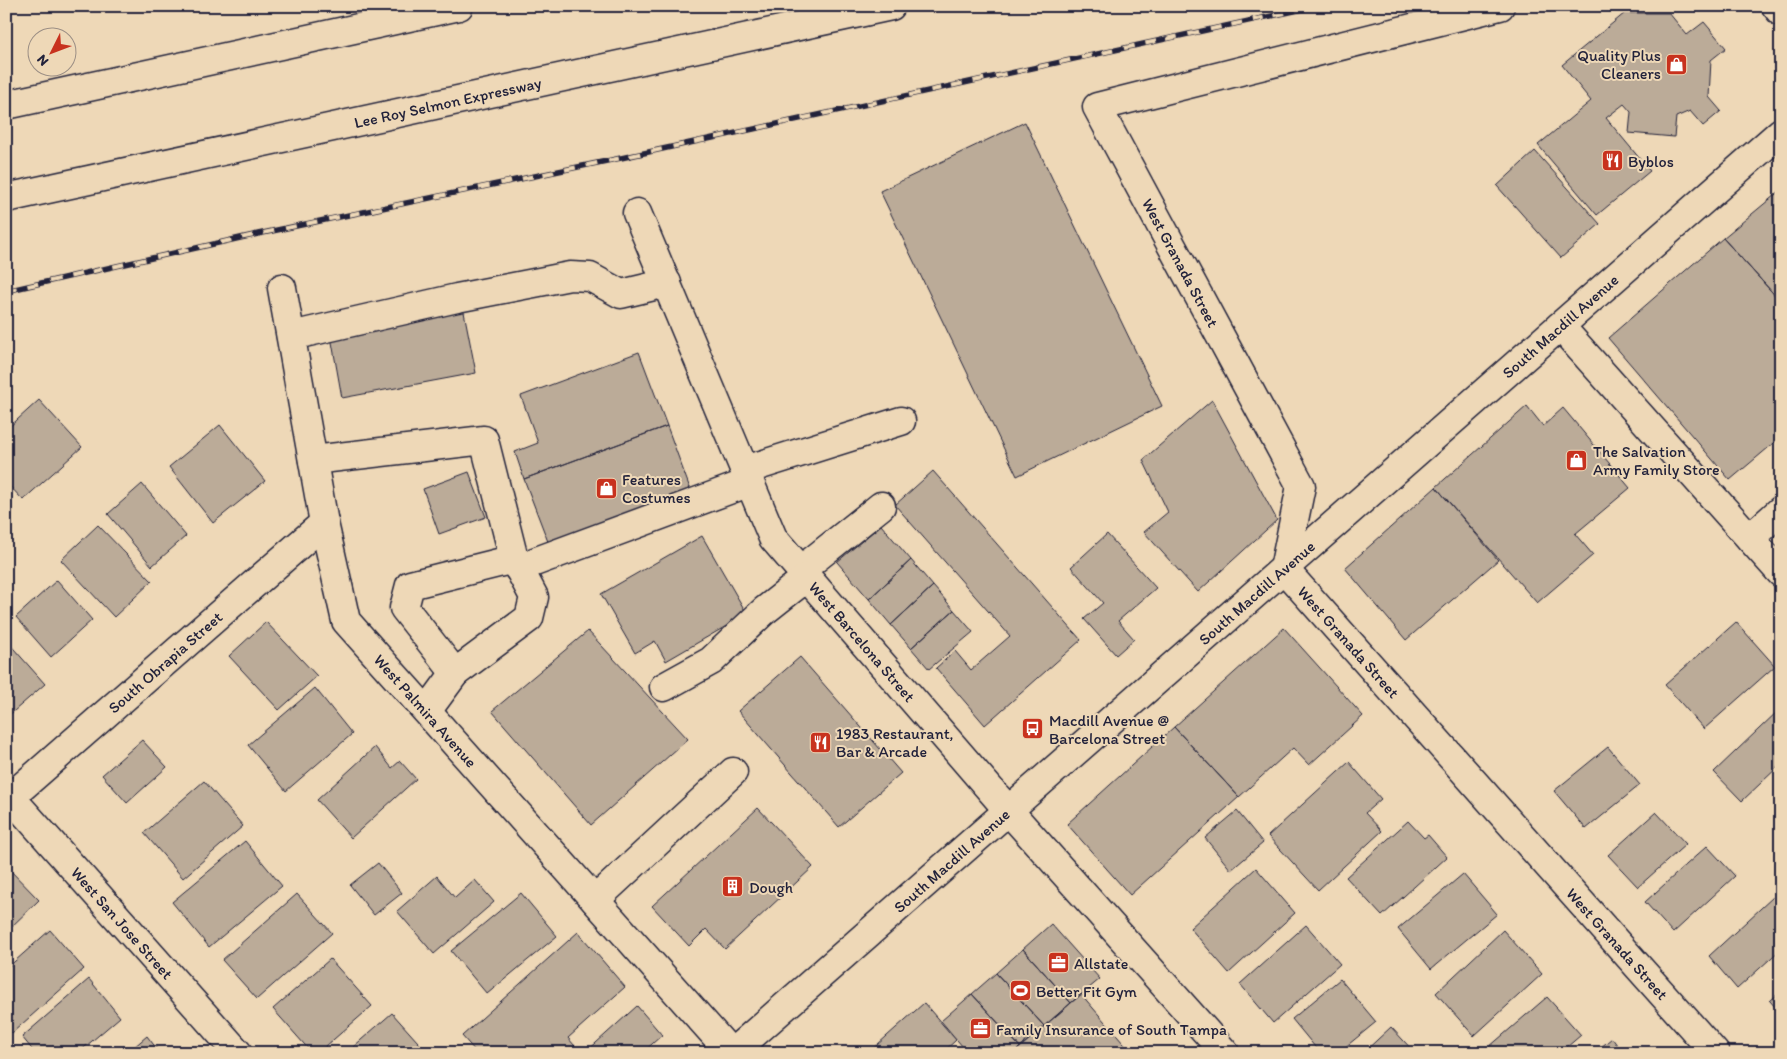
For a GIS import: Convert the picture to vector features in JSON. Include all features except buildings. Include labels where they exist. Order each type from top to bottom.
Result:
[{"type":"main road","points":[[298,41],[405,6]]},
{"type":"main road","points":[[6,104],[459,6]]},
{"type":"main road","name":"Lee Roy Selmon Expressway","points":[[6,198],[891,6]]},
{"type":"main road","name":"West Granada Street","points":[[1500,6],[1097,108],[1301,486],[1284,569],[1715,1053]]},
{"type":"main road","points":[[1776,6],[1781,12]]},
{"type":"main road","name":"South Macdill Avenue","points":[[731,1053],[1781,132]]},
{"type":"main road","name":"West Barcelona Street","points":[[637,212],[773,538],[1008,810],[1224,1053]]},
{"type":"main road","points":[[291,336],[457,298],[570,276],[590,277],[621,294],[667,283]]},
{"type":"main road","name":"West Palmira Avenue","points":[[282,288],[324,523],[346,621],[731,1053]]},
{"type":"main road","points":[[1560,326],[1781,573]]},
{"type":"main road","points":[[455,673],[404,608],[410,585],[516,564],[747,476],[901,421]]},
{"type":"main road","points":[[313,460],[484,440],[516,564],[534,597],[529,618],[455,673],[427,712]]},
{"type":"main road","points":[[664,686],[711,661],[804,574],[881,506]]},
{"type":"main road","points":[[1750,538],[1781,510]]},
{"type":"main road","name":"South Obrapia Street","points":[[8,797],[324,523]]},
{"type":"main road","points":[[595,900],[733,772]]},
{"type":"main road","name":"West San Jose Street","points":[[8,797],[238,1053]]},
{"type":"railway","points":[[6,291],[258,234],[621,158],[1317,6]]},
{"type":"place","name":"Quality Plus Cleaners","points":[[1677,64]]},
{"type":"place","name":"Byblos","points":[[1612,161]]},
{"type":"place","name":"The Salvation Army Family Store","points":[[1577,460]]},
{"type":"place","name":"Features Costumes","points":[[606,488]]},
{"type":"place","name":"Macdill Avenue @ Barcelona Street","points":[[1033,729]]},
{"type":"place","name":"1983 Restaurant, Bar & Arcade","points":[[820,742]]},
{"type":"place","name":"Dough","points":[[733,887]]},
{"type":"place","name":"Allstate","points":[[1058,963]]},
{"type":"place","name":"Better Fit Gym","points":[[1020,991]]},
{"type":"place","name":"Family Insurance of South Tampa","points":[[980,1029]]}]
